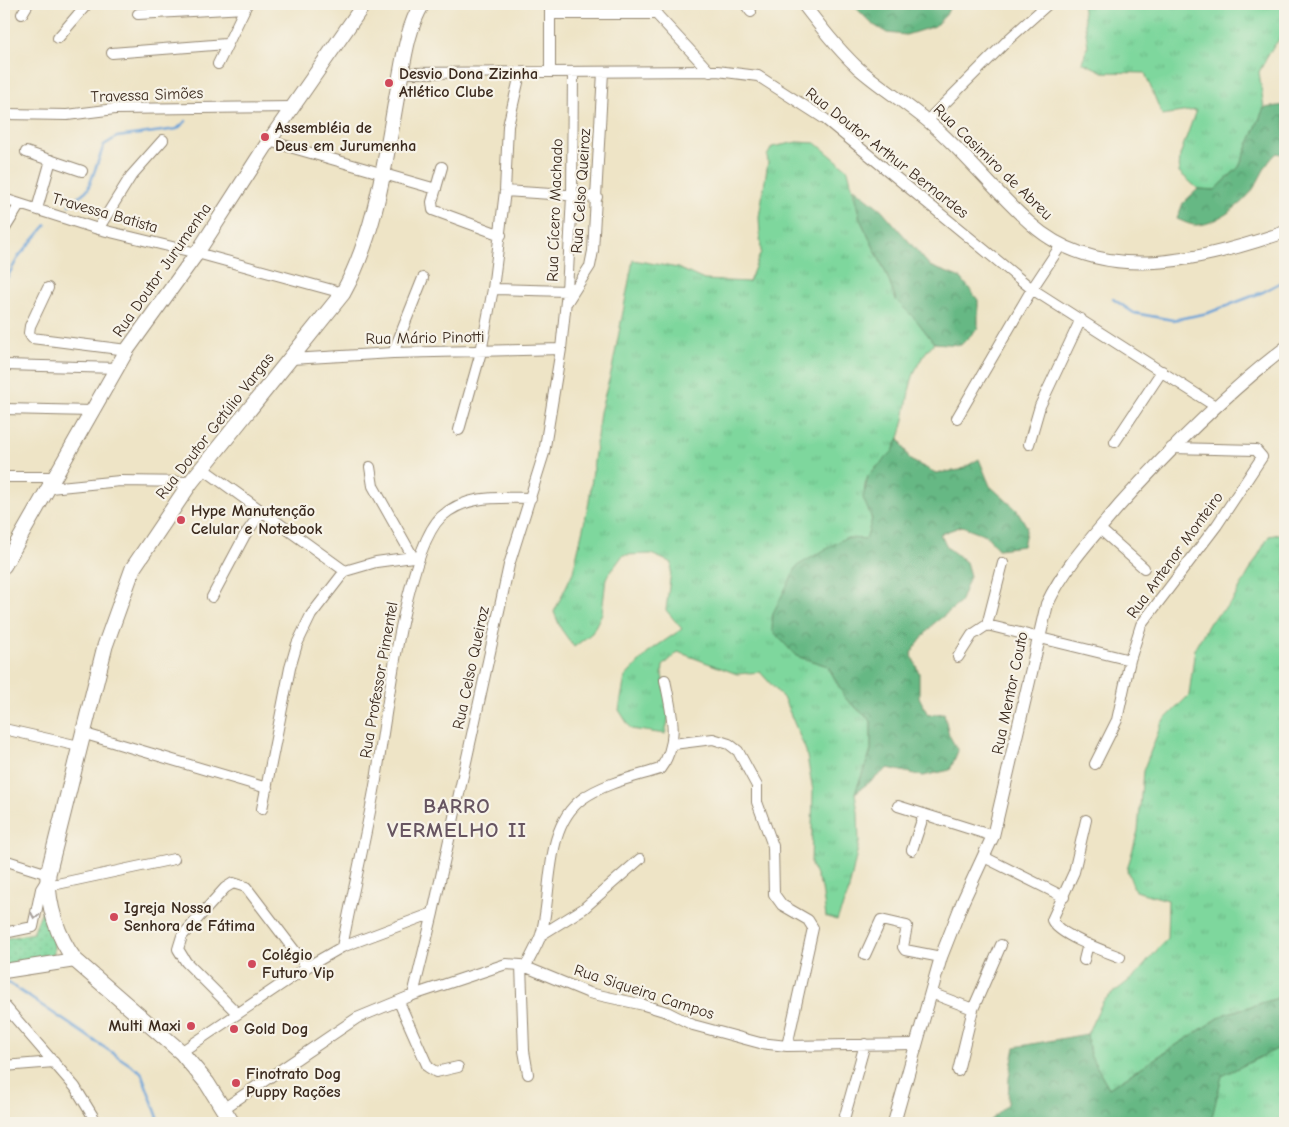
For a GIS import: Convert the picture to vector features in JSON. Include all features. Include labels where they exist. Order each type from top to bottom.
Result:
[{"type":"main road","name":"Rua Doutor Jurumenha","points":[[4,566],[9,549],[53,482],[127,350],[197,253],[268,141],[364,4]]},
{"type":"main road","name":"Rua Doutor Getúlio Vargas","points":[[232,1123],[207,1083],[180,1052],[75,960],[59,932],[48,880],[80,740],[111,627],[134,568],[191,482],[343,293],[354,274],[363,249],[383,174],[401,73],[416,13],[422,4]]},
{"type":"main road","points":[[4,971],[75,960]]},
{"type":"street","points":[[22,14],[28,4]]},
{"type":"street","points":[[58,38],[87,4]]},
{"type":"street","points":[[647,4],[710,72]]},
{"type":"street","name":"Rua Casimiro de Abreu","points":[[803,4],[837,46],[858,67],[928,120],[963,153],[1030,223],[1061,245],[1100,260],[1154,263],[1197,259],[1285,232]]},
{"type":"street","points":[[928,120],[1010,38],[1048,4]]},
{"type":"street","points":[[138,14],[247,6]]},
{"type":"street","points":[[218,64],[226,44],[247,6]]},
{"type":"street","points":[[550,72],[550,9],[657,14]]},
{"type":"street","points":[[112,53],[226,44]]},
{"type":"street","name":"Rua Cícero Machado","points":[[561,349],[567,291],[572,196],[573,72]]},
{"type":"street","name":"Rua Celso Queiroz","points":[[566,304],[590,266],[597,197],[603,72]]},
{"type":"street","name":"Rua Doutor Arthur Bernardes","points":[[401,73],[710,72],[758,76],[817,114],[1032,289],[1215,406]]},
{"type":"street","points":[[459,430],[480,352],[494,288],[506,191],[508,126],[520,74]]},
{"type":"street","name":"Travessa Simões","points":[[4,114],[67,115],[115,109],[292,107]]},
{"type":"street","points":[[98,229],[131,176],[163,140]]},
{"type":"street","points":[[268,141],[436,189]]},
{"type":"street","points":[[26,152],[82,171]]},
{"type":"street","points":[[37,209],[52,160]]},
{"type":"street","points":[[442,167],[432,207],[435,212],[501,235]]},
{"type":"street","points":[[506,191],[597,197]]},
{"type":"street","name":"Travessa Batista","points":[[4,200],[98,229],[197,253],[343,293]]},
{"type":"street","points":[[4,230],[20,204]]},
{"type":"street","points":[[957,418],[1032,289],[1061,245]]},
{"type":"street","points":[[393,353],[423,278]]},
{"type":"street","points":[[48,288],[30,326],[29,333],[32,338],[127,350]]},
{"type":"street","points":[[494,288],[567,291]]},
{"type":"street","points":[[1029,444],[1040,406],[1081,319]]},
{"type":"street","name":"Rua Mentor Couto","points":[[894,1123],[903,1096],[915,1044],[942,957],[993,836],[1012,760],[1038,639],[1047,604],[1058,581],[1071,562],[1171,448],[1215,406],[1285,348]]},
{"type":"street","name":"Rua Celso Queiroz","points":[[413,995],[433,913],[509,565],[544,453],[561,349]]},
{"type":"street","name":"Rua Mário Pinotti","points":[[291,359],[393,353],[561,349]]},
{"type":"street","points":[[4,366],[118,368]]},
{"type":"street","points":[[1115,442],[1162,371]]},
{"type":"street","points":[[4,409],[92,411]]},
{"type":"street","name":"Rua Antenor Monteiro","points":[[1095,764],[1118,720],[1130,660],[1140,625],[1217,526],[1262,457],[1256,450],[1171,448]]},
{"type":"street","points":[[262,808],[296,644],[311,615],[345,572],[376,562],[415,558],[373,486],[370,467]]},
{"type":"street","points":[[202,468],[345,572]]},
{"type":"street","points":[[4,477],[53,482],[120,480],[191,482]]},
{"type":"street","name":"Rua Professor Pimentel","points":[[342,947],[375,782],[415,558],[433,526],[454,506],[484,498],[531,498]]},
{"type":"street","points":[[212,597],[245,535],[262,511]]},
{"type":"street","points":[[1100,529],[1144,568]]},
{"type":"street","points":[[958,657],[972,635],[986,625],[1003,563]]},
{"type":"street","points":[[986,625],[1130,660]]},
{"type":"street","points":[[528,1074],[524,1051],[524,966],[541,935],[555,844],[562,821],[570,810],[583,798],[598,790],[660,769],[673,744],[671,711],[665,680]]},
{"type":"street","points":[[4,729],[80,740],[267,788]]},
{"type":"street","points":[[673,744],[713,739],[729,744],[738,752],[757,786],[757,802],[772,846],[774,894],[782,905],[808,920],[813,928],[787,1046]]},
{"type":"street","points":[[898,806],[993,836]]},
{"type":"street","points":[[912,850],[924,814]]},
{"type":"street","points":[[1086,820],[1079,856],[1064,897],[1054,917],[1053,924],[1088,944],[1120,957]]},
{"type":"street","points":[[984,857],[1064,897]]},
{"type":"street","points":[[4,860],[48,880],[174,859]]},
{"type":"street","points":[[541,935],[583,909],[640,859]]},
{"type":"street","name":"Rua Doutor Getúlio Vargas","points":[[4,933],[33,928],[41,889],[48,880]]},
{"type":"street","points":[[238,1013],[186,962],[178,949],[182,936],[225,888],[233,884],[246,887],[307,967]]},
{"type":"street","points":[[180,1052],[307,967],[342,947],[433,913]]},
{"type":"street","points":[[865,955],[881,920],[907,926],[903,947],[905,950],[942,957]]},
{"type":"street","points":[[1084,960],[1088,944]]},
{"type":"street","points":[[958,1071],[973,1008],[1001,945]]},
{"type":"street","name":"Rua Siqueira Campos","points":[[223,1109],[357,1018],[413,995],[506,964],[524,966],[589,993],[644,1005],[666,1012],[693,1025],[760,1043],[787,1046],[915,1044]]},
{"type":"street","points":[[931,993],[973,1008]]},
{"type":"street","points":[[398,1002],[428,1067],[436,1072],[458,1067]]},
{"type":"street","points":[[4,1005],[76,1087],[97,1123]]},
{"type":"street","points":[[844,1119],[865,1044]]},
{"type":"street","points":[[4,1066],[54,1062]]},
{"type":"green space","points":[[855,4],[882,4],[908,9],[920,4],[951,4],[946,15],[935,26],[906,35],[887,33],[872,24],[856,8]]},
{"type":"green space","points":[[1082,4],[1285,4],[1285,32],[1271,50],[1259,72],[1264,108],[1239,167],[1215,190],[1198,189],[1179,172],[1180,155],[1196,110],[1162,115],[1145,73],[1103,72],[1082,62],[1088,46]]},
{"type":"green space","points":[[1285,105],[1285,155],[1277,153],[1273,157],[1246,197],[1226,214],[1210,222],[1193,225],[1177,219],[1183,203],[1198,189],[1215,190],[1239,167],[1264,108]]},
{"type":"green space","points":[[797,142],[816,143],[848,170],[860,219],[886,273],[896,300],[918,322],[934,343],[923,356],[911,382],[900,436],[894,449],[868,477],[864,493],[871,519],[866,539],[845,538],[773,613],[773,630],[796,656],[828,666],[845,698],[871,721],[871,751],[855,793],[859,843],[848,894],[837,920],[826,917],[822,888],[811,865],[813,791],[806,751],[784,699],[760,672],[737,674],[678,652],[663,666],[662,675],[670,712],[665,734],[631,729],[619,710],[625,677],[651,650],[682,629],[666,610],[672,563],[651,554],[623,555],[606,578],[602,613],[592,633],[574,647],[561,629],[554,612],[573,572],[589,502],[600,412],[612,369],[633,260],[678,268],[704,280],[749,282],[761,252],[759,217],[768,162],[767,156],[772,147]]},
{"type":"green space","points":[[854,188],[881,209],[930,266],[961,278],[978,300],[978,328],[961,345],[934,343],[918,322],[896,300],[886,273],[860,219]]},
{"type":"green space","points":[[899,438],[910,460],[936,473],[960,470],[979,459],[990,486],[1017,510],[1027,527],[1023,546],[998,549],[986,535],[962,526],[940,534],[948,548],[966,562],[970,576],[960,603],[932,625],[911,653],[919,673],[919,697],[928,715],[944,713],[949,735],[958,751],[950,770],[923,776],[888,768],[855,793],[871,751],[871,721],[845,698],[828,666],[796,656],[772,630],[773,613],[797,566],[845,538],[866,539],[872,519],[863,498],[868,476],[893,451]]},
{"type":"green space","points":[[1285,533],[1285,992],[1275,999],[1225,1014],[1109,1088],[1090,1055],[1087,1034],[1103,1001],[1136,975],[1167,938],[1168,900],[1135,891],[1127,870],[1138,831],[1143,771],[1162,722],[1189,695],[1195,648],[1210,622],[1232,602],[1269,536]]},
{"type":"green space","points":[[44,906],[54,940],[54,953],[47,960],[4,966],[4,939],[33,933]]},
{"type":"green space","points":[[1285,992],[1285,1045],[1222,1076],[1212,1117],[1204,1123],[987,1123],[1008,1104],[1009,1078],[1015,1047],[1087,1034],[1090,1055],[1109,1088],[1225,1014],[1275,999]]},
{"type":"green space","points":[[1285,1045],[1285,1123],[1204,1123],[1212,1117],[1221,1076]]},
{"type":"waterway","points":[[69,205],[88,189],[104,145],[117,137],[177,129],[186,121]]},
{"type":"waterway","points":[[4,283],[19,256],[46,225]]},
{"type":"waterway","points":[[1113,299],[1134,313],[1173,320],[1208,313],[1263,292],[1285,280]]},
{"type":"waterway","points":[[4,980],[141,1072],[160,1123]]},
{"type":"place","name":"Desvio Dona Zizinha Atlético Clube","points":[[389,83]]},
{"type":"place","name":"Assembléia de Deus em Jurumenha","points":[[265,137]]},
{"type":"place","name":"Hype Manutenção Celular e Notebook","points":[[181,520]]},
{"type":"place","name":"Igreja Nossa Senhora de Fátima","points":[[114,917]]},
{"type":"place","name":"Colégio Futuro Vip","points":[[252,964]]},
{"type":"place","name":"Multi Maxi","points":[[191,1026]]},
{"type":"place","name":"Gold Dog","points":[[234,1029]]},
{"type":"place","name":"Finotrato Dog Puppy Rações","points":[[236,1083]]},
{"type":"district","name":"BARRO VERMELHO II","points":[[457,818]]}]
